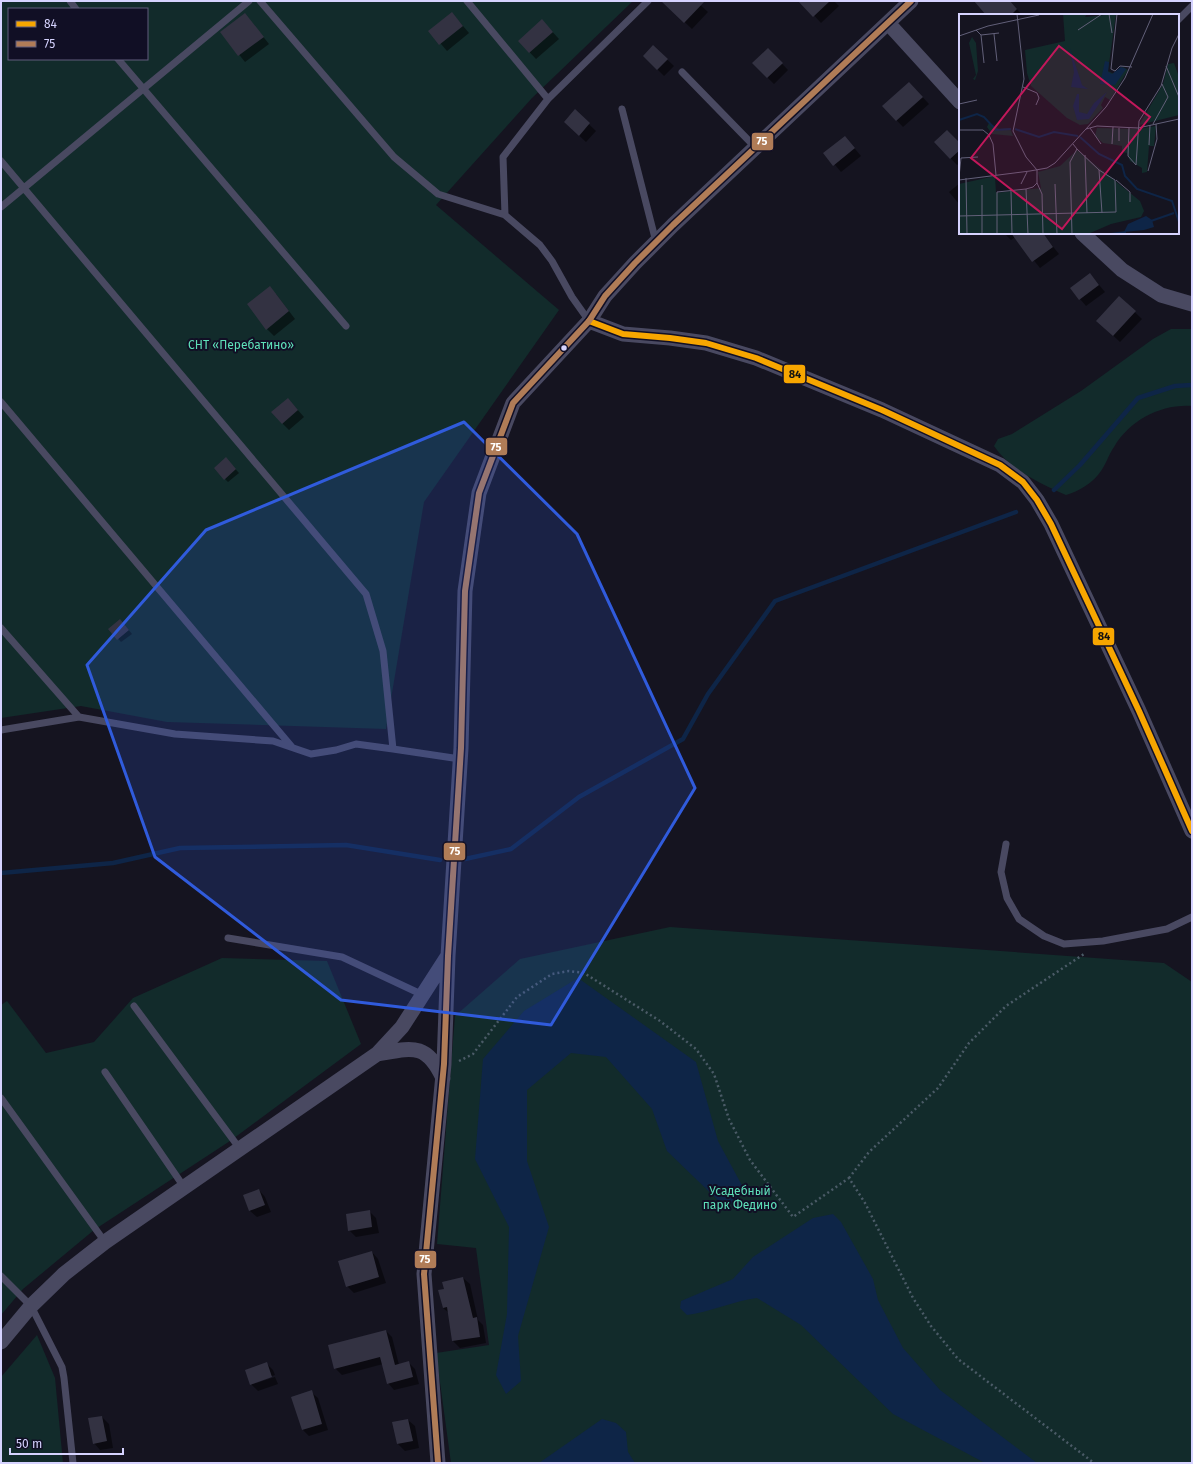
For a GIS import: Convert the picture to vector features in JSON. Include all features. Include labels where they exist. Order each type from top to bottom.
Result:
[{"type":"street","points":[[438,1463],[424,1274],[444,1071],[448,956],[460,759],[465,591],[479,493],[513,403],[589,321],[605,296],[656,242],[911,1]]},
{"type":"street","points":[[888,23],[959,101]]},
{"type":"street","points":[[1083,234],[1122,270],[1161,295],[1192,304]]},
{"type":"street","points":[[589,321],[623,334],[706,343],[756,358],[882,410],[971,450],[1000,465],[1023,482],[1037,500],[1051,524],[1139,711],[1192,831]]},
{"type":"street","points":[[1,1342],[30,1306],[64,1274],[105,1242],[377,1054],[402,1027],[448,956]]},
{"type":"street","points":[[377,1054],[407,1049],[424,1052],[444,1071]]},
{"type":"lane","points":[[1,207],[249,1]]},
{"type":"lane","points":[[260,1],[394,157],[438,194],[505,215],[540,245],[552,261],[572,297],[589,321]]},
{"type":"lane","points":[[467,1],[548,99]]},
{"type":"lane","points":[[505,215],[503,157],[548,99],[648,1]]},
{"type":"lane","points":[[1179,19],[1192,6]]},
{"type":"lane","points":[[119,60],[346,326]]},
{"type":"lane","points":[[682,72],[755,147]]},
{"type":"lane","points":[[622,109],[656,242]]},
{"type":"lane","points":[[1,161],[23,189],[366,594],[383,651],[393,749]]},
{"type":"lane","points":[[1,402],[292,747]]},
{"type":"lane","points":[[1,628],[79,717]]},
{"type":"lane","points":[[1,730],[79,717],[175,734],[273,741],[311,754],[336,750],[356,744],[460,759]]},
{"type":"lane","points":[[1006,844],[1001,872],[1007,898],[1019,919],[1044,936],[1064,944],[1103,941],[1167,929],[1192,917]]},
{"type":"lane","points":[[228,938],[342,957],[423,995]]},
{"type":"lane","points":[[134,1006],[240,1149]]},
{"type":"lane","points":[[105,1072],[184,1187]]},
{"type":"lane","points":[[1,1098],[105,1242]]},
{"type":"lane","points":[[1,1276],[30,1306],[62,1367],[73,1463]]},
{"type":"path","points":[[444,1071],[473,1054],[517,997],[552,974],[569,971],[584,972],[660,1021],[696,1049],[714,1074],[729,1119],[750,1160],[793,1217],[849,1178],[869,1152],[938,1088],[970,1043],[1006,1006],[1103,941]]},
{"type":"path","points":[[849,1178],[865,1203],[913,1298],[930,1326],[958,1360],[1094,1463]]},
{"type":"highlighted area","points":[[464,422],[577,534],[695,788],[551,1025],[341,1000],[155,857],[87,665],[206,530]]},
{"type":"green space","name":"СНТ «Перебатино»","points":[[1,1],[633,1],[532,98],[436,205],[559,310],[424,502],[386,729],[167,722],[81,706],[1,718]]},
{"type":"green space","points":[[1171,329],[1192,329],[1192,406],[1180,406],[1158,411],[1138,422],[1121,437],[1098,475],[1076,492],[1066,495],[1036,481],[1008,462],[994,446],[998,439],[1012,434],[1081,391],[1153,339]]},
{"type":"green space","name":"Усадебный парк Федино","points":[[670,927],[1164,963],[1192,982],[1192,1463],[451,1463],[436,1353],[489,1345],[476,1248],[437,1244],[455,1016],[520,959]]},
{"type":"green space","points":[[222,958],[327,961],[361,1044],[230,1141],[94,1230],[23,1289],[1,1315],[1,1005],[7,1001],[46,1053],[94,1042],[133,998]]},
{"type":"green space","points":[[37,1335],[55,1378],[63,1463],[1,1463],[1,1377]]},
{"type":"water","points":[[578,978],[696,1062],[718,1141],[745,1191],[726,1208],[667,1151],[652,1109],[606,1057],[571,1053],[527,1090],[527,1161],[549,1227],[518,1336],[521,1381],[506,1394],[496,1375],[507,1314],[509,1227],[475,1159],[483,1059],[524,1011]]},
{"type":"water","points":[[833,1214],[841,1222],[873,1279],[878,1300],[903,1348],[940,1390],[1037,1463],[985,1463],[893,1414],[801,1325],[757,1298],[705,1312],[687,1315],[680,1308],[681,1301],[733,1279],[753,1257],[813,1218]]},
{"type":"water","points":[[602,1419],[616,1423],[626,1432],[628,1452],[635,1463],[539,1463]]},
{"type":"building","points":[[661,1],[705,1],[684,23]]},
{"type":"building","points":[[798,1],[830,1],[813,17]]},
{"type":"building","points":[[974,1],[1010,1],[1017,9],[1012,14],[985,14]]},
{"type":"building","points":[[452,12],[463,26],[439,45],[428,31]]},
{"type":"building","points":[[245,13],[264,37],[238,56],[220,32]]},
{"type":"building","points":[[542,19],[553,32],[529,53],[518,41]]},
{"type":"building","points":[[653,45],[668,59],[657,70],[643,56]]},
{"type":"building","points":[[768,48],[783,63],[767,78],[752,63]]},
{"type":"building","points":[[909,82],[923,97],[896,121],[882,106]]},
{"type":"building","points":[[575,109],[590,123],[579,136],[564,122]]},
{"type":"building","points":[[947,130],[959,142],[959,151],[950,159],[934,142]]},
{"type":"building","points":[[845,136],[855,148],[833,166],[823,153]]},
{"type":"building","points":[[1012,234],[1044,234],[1053,247],[1032,262]]},
{"type":"building","points":[[1090,273],[1099,285],[1079,300],[1070,288]]},
{"type":"building","points":[[270,286],[289,311],[266,330],[247,304]]},
{"type":"building","points":[[1119,296],[1136,311],[1113,336],[1096,321]]},
{"type":"building","points":[[288,398],[298,410],[282,424],[271,412]]},
{"type":"building","points":[[226,457],[236,469],[224,480],[214,468]]},
{"type":"building","points":[[120,619],[129,630],[117,640],[108,629]]},
{"type":"building","points":[[259,1189],[265,1205],[249,1211],[243,1195]]},
{"type":"building","points":[[370,1210],[372,1227],[348,1231],[346,1214]]},
{"type":"building","points":[[372,1251],[379,1277],[346,1287],[338,1261]]},
{"type":"building","points":[[463,1277],[473,1318],[477,1317],[480,1337],[452,1341],[447,1307],[443,1308],[438,1290],[444,1289],[442,1282]]},
{"type":"building","points":[[386,1330],[395,1365],[409,1361],[413,1377],[387,1384],[380,1357],[334,1369],[328,1345]]},
{"type":"building","points":[[267,1362],[272,1377],[250,1385],[245,1370]]},
{"type":"building","points":[[312,1390],[322,1424],[302,1430],[291,1397]]},
{"type":"building","points":[[102,1416],[107,1441],[93,1444],[88,1418]]},
{"type":"building","points":[[408,1419],[413,1441],[397,1444],[392,1422]]},
{"type":"waterway","points":[[1054,490],[1080,465],[1138,398],[1175,386],[1192,385]]},
{"type":"waterway","points":[[465,859],[511,849],[579,797],[683,739],[708,694],[775,601],[1016,512]]},
{"type":"waterway","points":[[1,873],[113,863],[180,848],[346,845],[440,860]]},
{"type":"transit line","name":"75","points":[[438,1463],[424,1274],[444,1064],[448,956],[461,748],[465,591],[479,493],[513,403],[589,321],[605,296],[673,225],[911,1]]},
{"type":"transit line","name":"84","points":[[589,321],[623,334],[706,343],[756,358],[882,410],[1000,465],[1023,482],[1037,500],[1051,524],[1139,711],[1192,831]]}]
